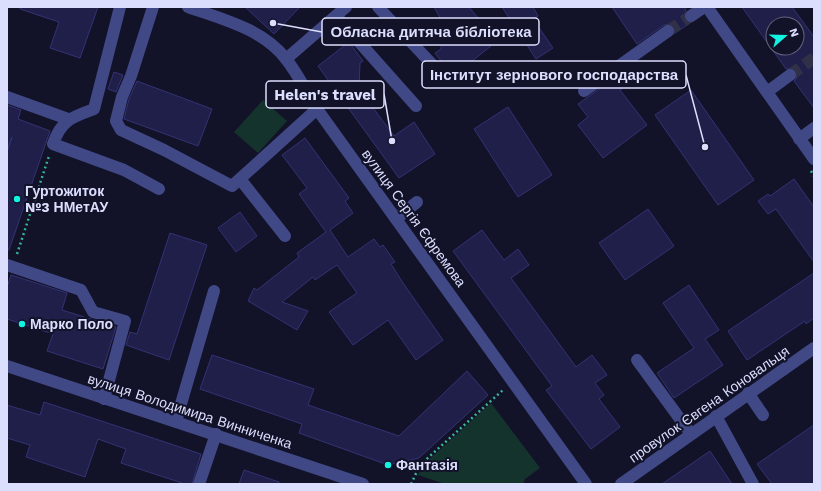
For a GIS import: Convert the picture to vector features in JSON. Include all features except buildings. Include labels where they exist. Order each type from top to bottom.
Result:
[{"type":"street","points":[[120,7],[94,109],[68,119],[56,134],[53,144],[124,170],[159,189]]},
{"type":"street","points":[[152,7],[131,76],[118,111],[116,121],[121,130],[164,150],[232,186],[317,109]]},
{"type":"street","name":"вулиця Сергія Єфремова","points":[[188,7],[253,32],[265,39],[286,59],[317,109],[586,484]]},
{"type":"street","points":[[286,59],[346,7]]},
{"type":"street","points":[[378,7],[445,78]]},
{"type":"street","points":[[691,16],[704,7]]},
{"type":"street","points":[[707,7],[814,160]]},
{"type":"street","points":[[336,16],[416,106]]},
{"type":"street","points":[[584,91],[668,31]]},
{"type":"street","points":[[767,92],[790,75]]},
{"type":"street","points":[[7,97],[68,119]]},
{"type":"street","points":[[799,139],[814,128]]},
{"type":"street","points":[[240,179],[285,236]]},
{"type":"street","points":[[396,219],[417,202]]},
{"type":"street","points":[[10,266],[81,290],[93,312],[124,321],[104,399]]},
{"type":"street","points":[[176,421],[214,291]]},
{"type":"street","name":"провулок Євгена Коновальця","points":[[621,484],[748,393],[814,348]]},
{"type":"street","points":[[636,360],[691,434]]},
{"type":"street","name":"вулиця Володимира Винниченка","points":[[7,366],[364,484]]},
{"type":"street","points":[[748,393],[763,415]]},
{"type":"street","points":[[716,416],[753,484]]},
{"type":"street","points":[[199,484],[216,434]]},
{"type":"path","points":[[10,266],[53,144]]},
{"type":"path","points":[[412,484],[420,465],[512,382]]},
{"type":"green space","points":[[263,100],[287,121],[258,153],[234,132]]},
{"type":"green space","points":[[491,403],[540,468],[525,479],[523,484],[445,484],[418,475],[424,464]]},
{"type":"tunnel","points":[[668,31],[691,16]]},
{"type":"tunnel","points":[[790,75],[814,58]]},
{"type":"place","name":"Обласна дитяча бібліотека","points":[[273,23]]},
{"type":"place","name":"Helen's travel","points":[[392,141]]},
{"type":"place","name":"Інститут зернового господарства","points":[[705,147]]},
{"type":"place","name":"Гуртожиток №3 НМетАУ","points":[[17,199]]},
{"type":"place","name":"Марко Поло","points":[[22,324]]},
{"type":"place","name":"Фантазія","points":[[388,465]]}]
